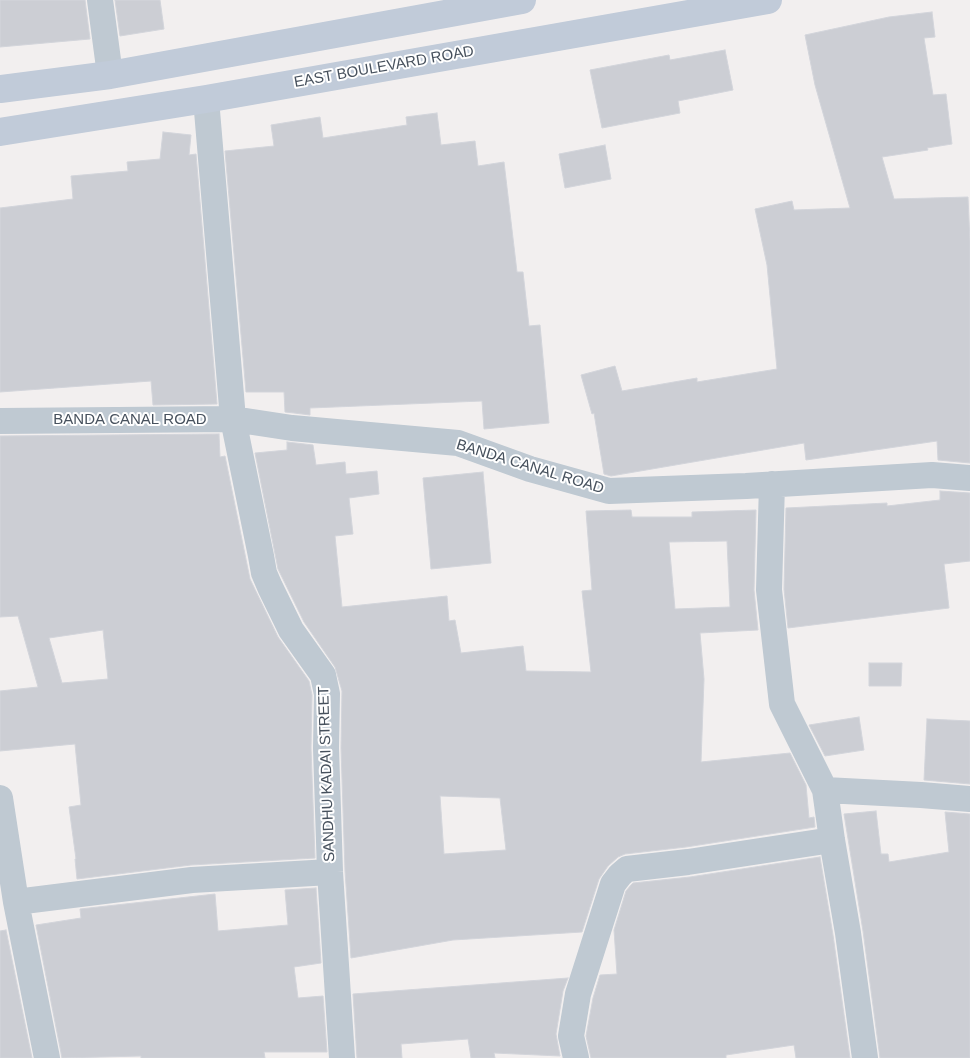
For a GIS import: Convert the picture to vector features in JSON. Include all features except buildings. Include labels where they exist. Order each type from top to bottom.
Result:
[{"type":"main road","points":[[0,89],[110,75],[522,0]]},
{"type":"main road","name":"EAST BOULEVARD ROAD","points":[[0,132],[768,0]]},
{"type":"street","points":[[100,0],[110,75]]},
{"type":"street","name":"SANDHU KADAI STREET","points":[[206,98],[233,420],[264,573],[291,630],[323,675],[327,694],[326,748],[330,872],[342,1058]]},
{"type":"street","name":"BANDA CANAL ROAD","points":[[0,421],[233,420],[292,428],[458,443],[530,469],[609,491],[932,475],[970,478]]},
{"type":"street","points":[[772,484],[769,590],[782,704],[825,790],[848,933],[865,1058]]},
{"type":"street","points":[[825,790],[922,795],[970,800]]},
{"type":"street","points":[[0,798],[16,902],[47,1058]]},
{"type":"street","points":[[576,1058],[572,1036],[578,994],[613,884],[626,869],[688,862],[832,840]]},
{"type":"street","points":[[16,902],[192,880],[330,872]]}]
